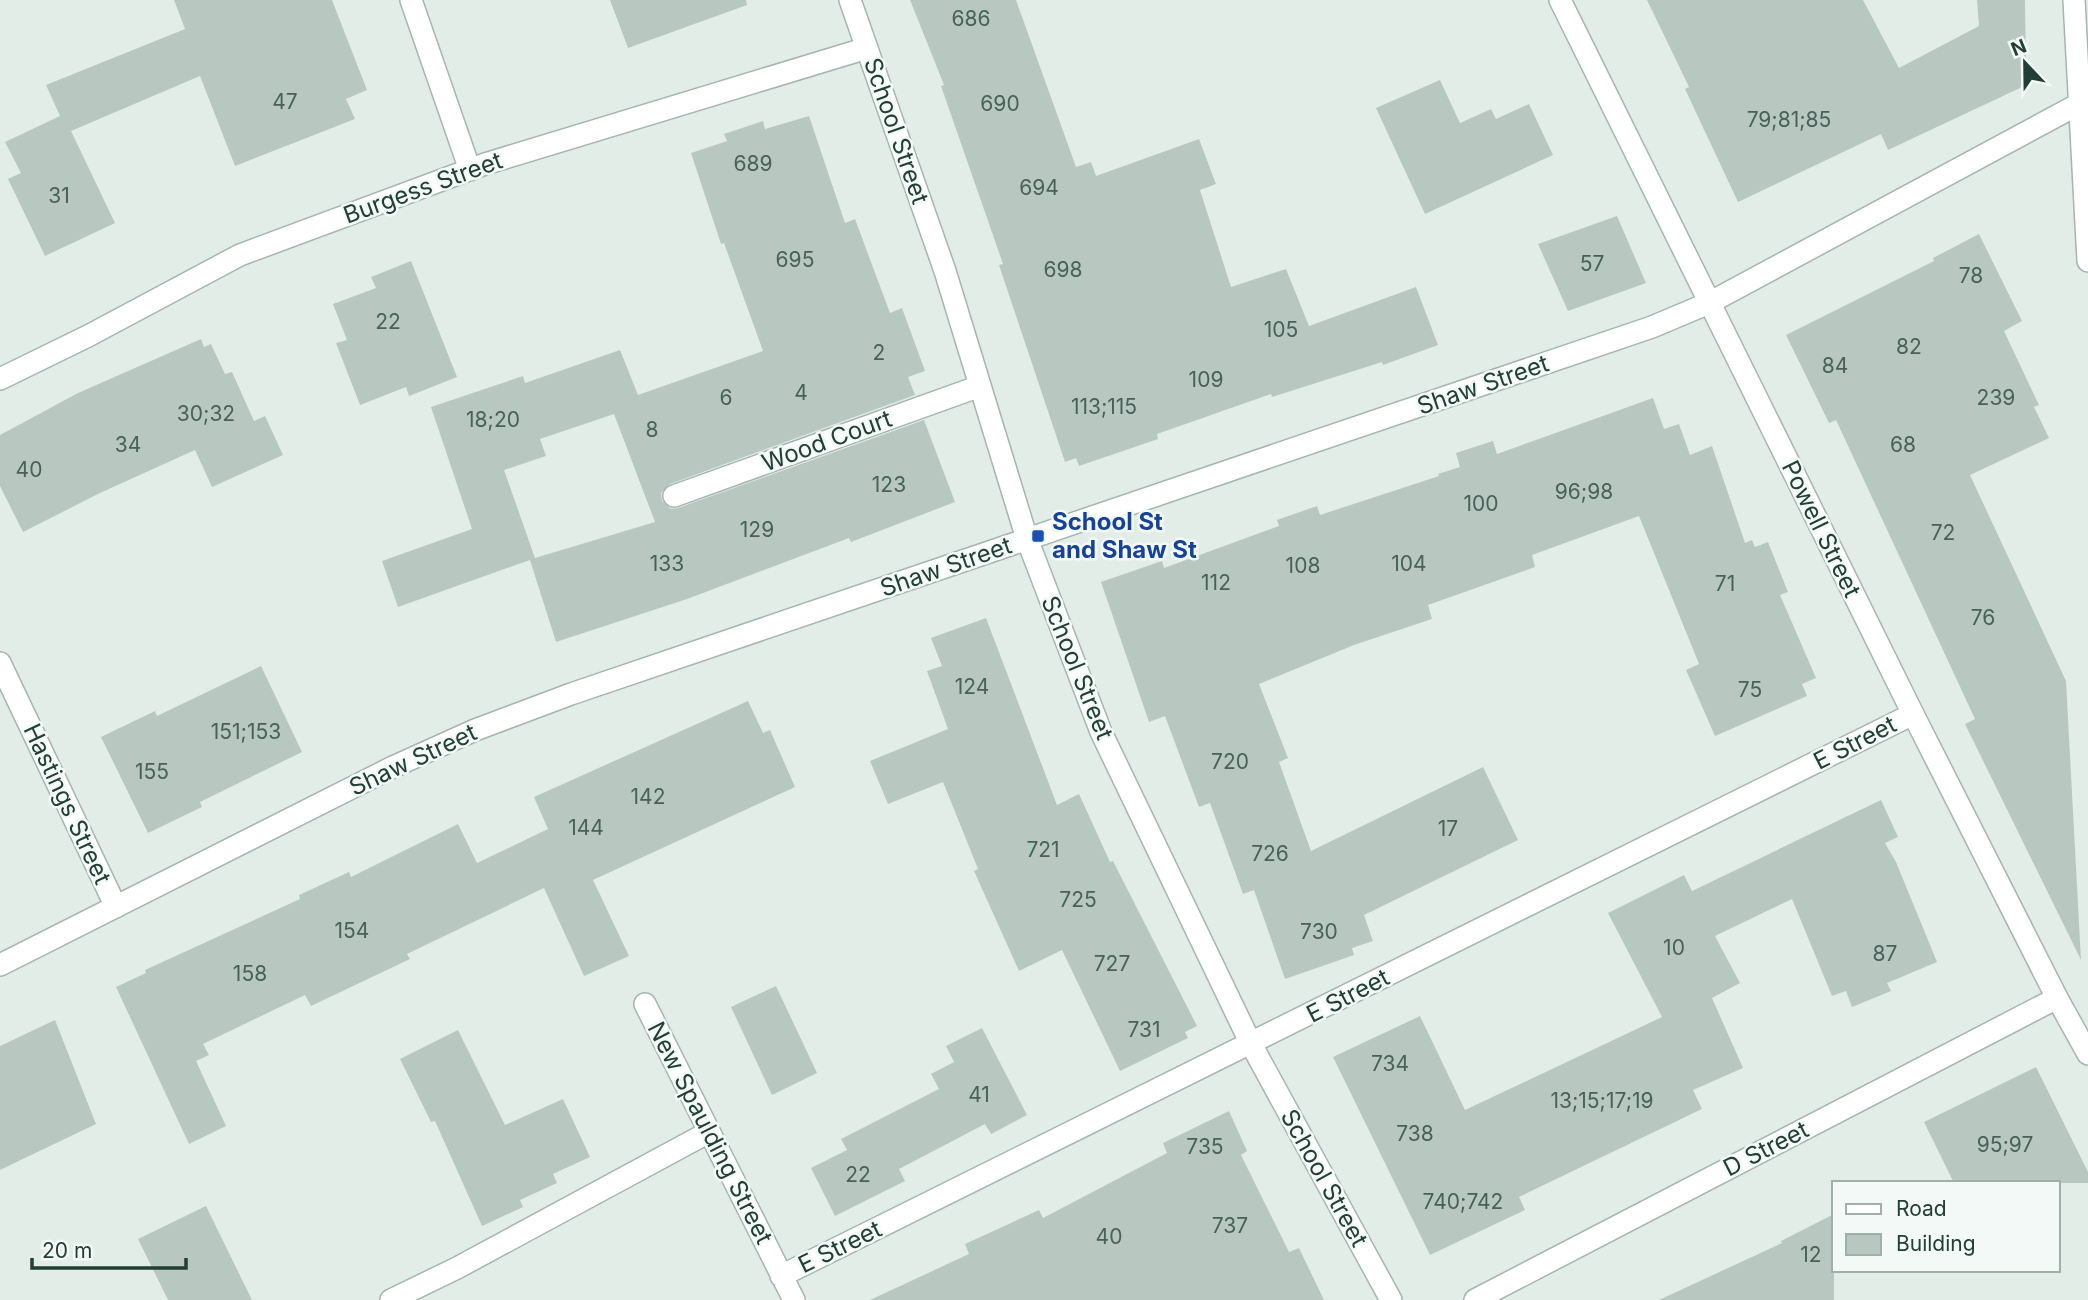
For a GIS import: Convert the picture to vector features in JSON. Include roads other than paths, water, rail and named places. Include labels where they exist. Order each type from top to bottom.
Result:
[{"type":"street","points":[[411,0],[470,170]]},
{"type":"street","name":"School Street","points":[[850,0],[945,271],[1027,539],[1101,732],[1251,1044],[1391,1300]]},
{"type":"street","name":"Powell Street","points":[[1560,0],[1913,714],[2088,1054]]},
{"type":"street","points":[[2074,0],[2084,100],[2088,261]]},
{"type":"street","name":"Burgess Street","points":[[0,379],[88,336],[240,255],[470,170],[867,48]]},
{"type":"street","name":"Shaw Street","points":[[0,965],[393,767],[475,730],[571,694],[1640,331],[1709,303],[2084,100]]},
{"type":"street","name":"Wood Court","points":[[674,496],[980,386]]},
{"type":"street","name":"Hastings Street","points":[[0,663],[116,907]]},
{"type":"street","name":"E Street","points":[[781,1276],[1913,714]]},
{"type":"street","name":"D Street","points":[[1475,1300],[2057,998]]},
{"type":"street","name":"New Spaulding Street","points":[[645,1004],[794,1300]]},
{"type":"street","points":[[391,1300],[457,1268],[709,1132]]},
{"type":"place","name":"School St and Shaw St","points":[[1038,536]]}]
